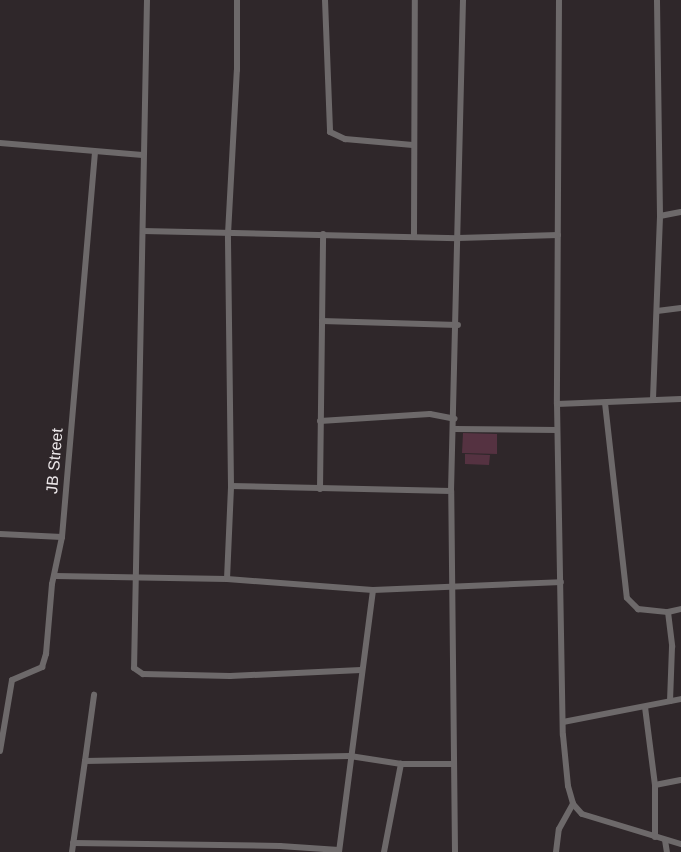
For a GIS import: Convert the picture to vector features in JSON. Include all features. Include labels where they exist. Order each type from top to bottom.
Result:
[{"type":"street","points":[[147,0],[142,155],[137,576],[134,668],[143,674],[230,676],[361,670]]},
{"type":"street","points":[[227,579],[231,486],[228,234],[237,70],[237,0]]},
{"type":"street","points":[[325,0],[330,132],[345,139],[413,144]]},
{"type":"street","points":[[414,235],[415,0]]},
{"type":"street","points":[[455,852],[452,764],[451,588],[452,492],[458,325],[462,0]]},
{"type":"street","points":[[558,0],[557,404],[563,722],[568,786],[573,804],[582,814],[596,821],[681,844]]},
{"type":"street","points":[[654,398],[660,216],[657,0]]},
{"type":"street","points":[[0,143],[142,155]]},
{"type":"street","name":"JB Street","points":[[0,751],[12,680],[42,667],[44,661],[62,537],[95,152]]},
{"type":"street","points":[[660,216],[681,212]]},
{"type":"street","points":[[142,231],[228,234],[414,235],[458,238],[558,236]]},
{"type":"street","points":[[320,488],[323,234]]},
{"type":"street","points":[[657,311],[681,308]]},
{"type":"street","points":[[322,321],[458,325]]},
{"type":"street","points":[[557,404],[681,398]]},
{"type":"street","points":[[605,403],[627,598],[638,608],[668,612],[681,609]]},
{"type":"street","points":[[320,421],[430,414],[455,419]]},
{"type":"street","points":[[455,429],[558,430]]},
{"type":"street","points":[[231,486],[452,492]]},
{"type":"street","points":[[0,534],[62,537]]},
{"type":"street","points":[[55,576],[227,579],[373,590],[561,582]]},
{"type":"street","points":[[72,844],[280,846],[339,851],[361,670],[373,590]]},
{"type":"street","points":[[668,612],[672,647],[670,701]]},
{"type":"street","points":[[72,852],[94,695]]},
{"type":"street","points":[[563,722],[681,699]]},
{"type":"street","points":[[645,707],[655,785],[655,837]]},
{"type":"street","points":[[84,761],[350,756],[401,764],[452,764]]},
{"type":"street","points":[[384,852],[401,764]]},
{"type":"street","points":[[655,785],[681,780]]},
{"type":"street","points":[[556,852],[559,829],[573,804]]},
{"type":"street","points":[[665,840],[667,852]]},
{"type":"shaded area","points":[[463,433],[497,434],[497,454],[462,453]]},
{"type":"shaded area","points":[[465,454],[490,455],[489,465],[465,464]]}]
